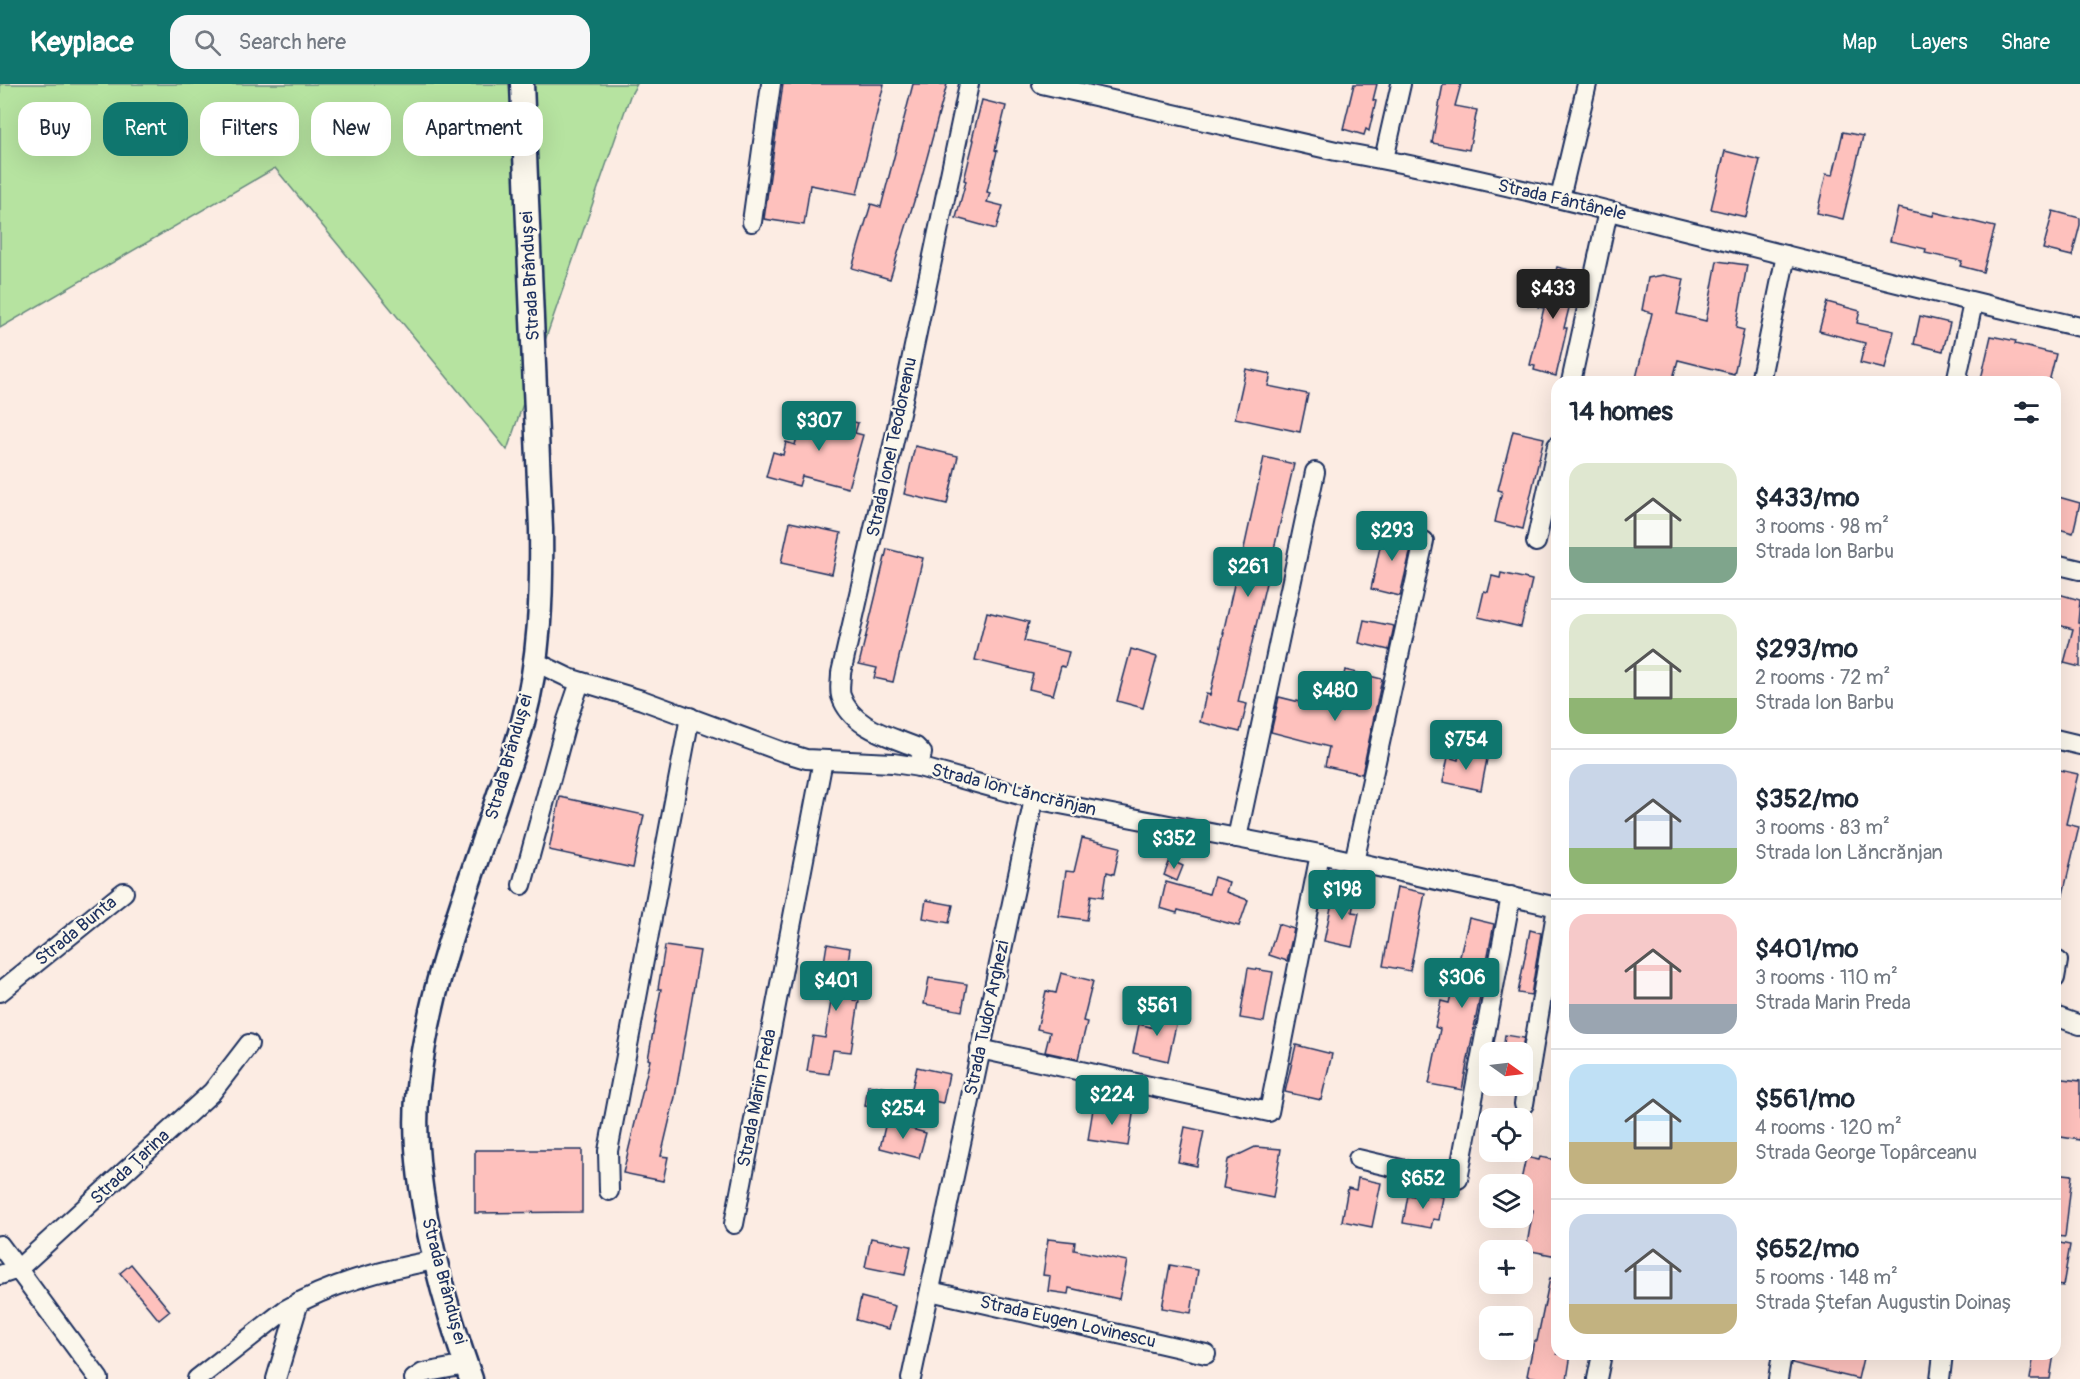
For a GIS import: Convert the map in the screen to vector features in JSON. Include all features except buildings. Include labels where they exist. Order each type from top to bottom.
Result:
[{"type":"main road","name":"Strada Brândușei","points":[[469,1372],[435,1260],[424,1203],[417,1146],[418,1089],[426,1038],[441,971],[523,722],[533,669],[542,589],[522,84]]},
{"type":"street","points":[[752,222],[771,84]]},
{"type":"street","name":"Strada Ionel Teodoreanu","points":[[919,767],[922,753],[916,747],[868,729],[852,713],[841,695],[841,673],[898,423],[969,84]]},
{"type":"street","name":"Strada Fântânele","points":[[1042,84],[1336,151],[1384,159],[1560,198],[1973,303],[2080,327]]},
{"type":"street","points":[[1384,159],[1401,84]]},
{"type":"street","points":[[1560,198],[1587,84]]},
{"type":"street","points":[[1572,376],[1608,210]]},
{"type":"street","points":[[1761,376],[1786,255]]},
{"type":"street","points":[[1957,376],[1973,303]]},
{"type":"street","points":[[1237,838],[1315,472]]},
{"type":"street","points":[[1536,542],[1551,473]]},
{"type":"street","points":[[1354,862],[1424,541]]},
{"type":"street","points":[[2061,565],[2080,570]]},
{"type":"street","name":"Strada Ion Lăncrănjan","points":[[533,669],[542,678],[575,680],[690,717],[806,759],[893,763],[919,767],[1034,799],[1320,854],[1551,906]]},
{"type":"street","points":[[522,885],[566,723],[575,680]]},
{"type":"street","points":[[609,1191],[608,1152],[690,717]]},
{"type":"street","points":[[2061,740],[2080,745]]},
{"type":"street","name":"Strada Marin Preda","points":[[734,1224],[823,760]]},
{"type":"street","name":"Strada Tudor Arghezi","points":[[911,1379],[1034,799]]},
{"type":"street","points":[[980,1049],[1269,1112],[1320,854]]},
{"type":"street","name":"Strada Bunta","points":[[0,992],[124,892]]},
{"type":"street","points":[[1358,1159],[1453,1181],[1458,1179],[1511,896]]},
{"type":"street","points":[[1524,1104],[1551,943]]},
{"type":"street","points":[[2061,1018],[2080,1025]]},
{"type":"street","name":"Strada Țarina","points":[[0,1275],[18,1269],[212,1092],[249,1044]]},
{"type":"street","points":[[0,1245],[99,1379]]},
{"type":"street","points":[[197,1379],[285,1310],[299,1302],[330,1287],[394,1268],[435,1260]]},
{"type":"street","name":"Strada Eugen Lovinescu","points":[[930,1291],[1206,1354]]},
{"type":"street","points":[[276,1379],[299,1302]]},
{"type":"street","points":[[1597,1379],[1601,1360]]},
{"type":"street","points":[[1778,1379],[1781,1360]]},
{"type":"street","points":[[1940,1379],[1942,1360]]},
{"type":"street","points":[[414,1379],[423,1373],[469,1372]]},
{"type":"green space","points":[[0,84],[637,84],[630,96],[507,450],[275,168],[0,328]]}]
